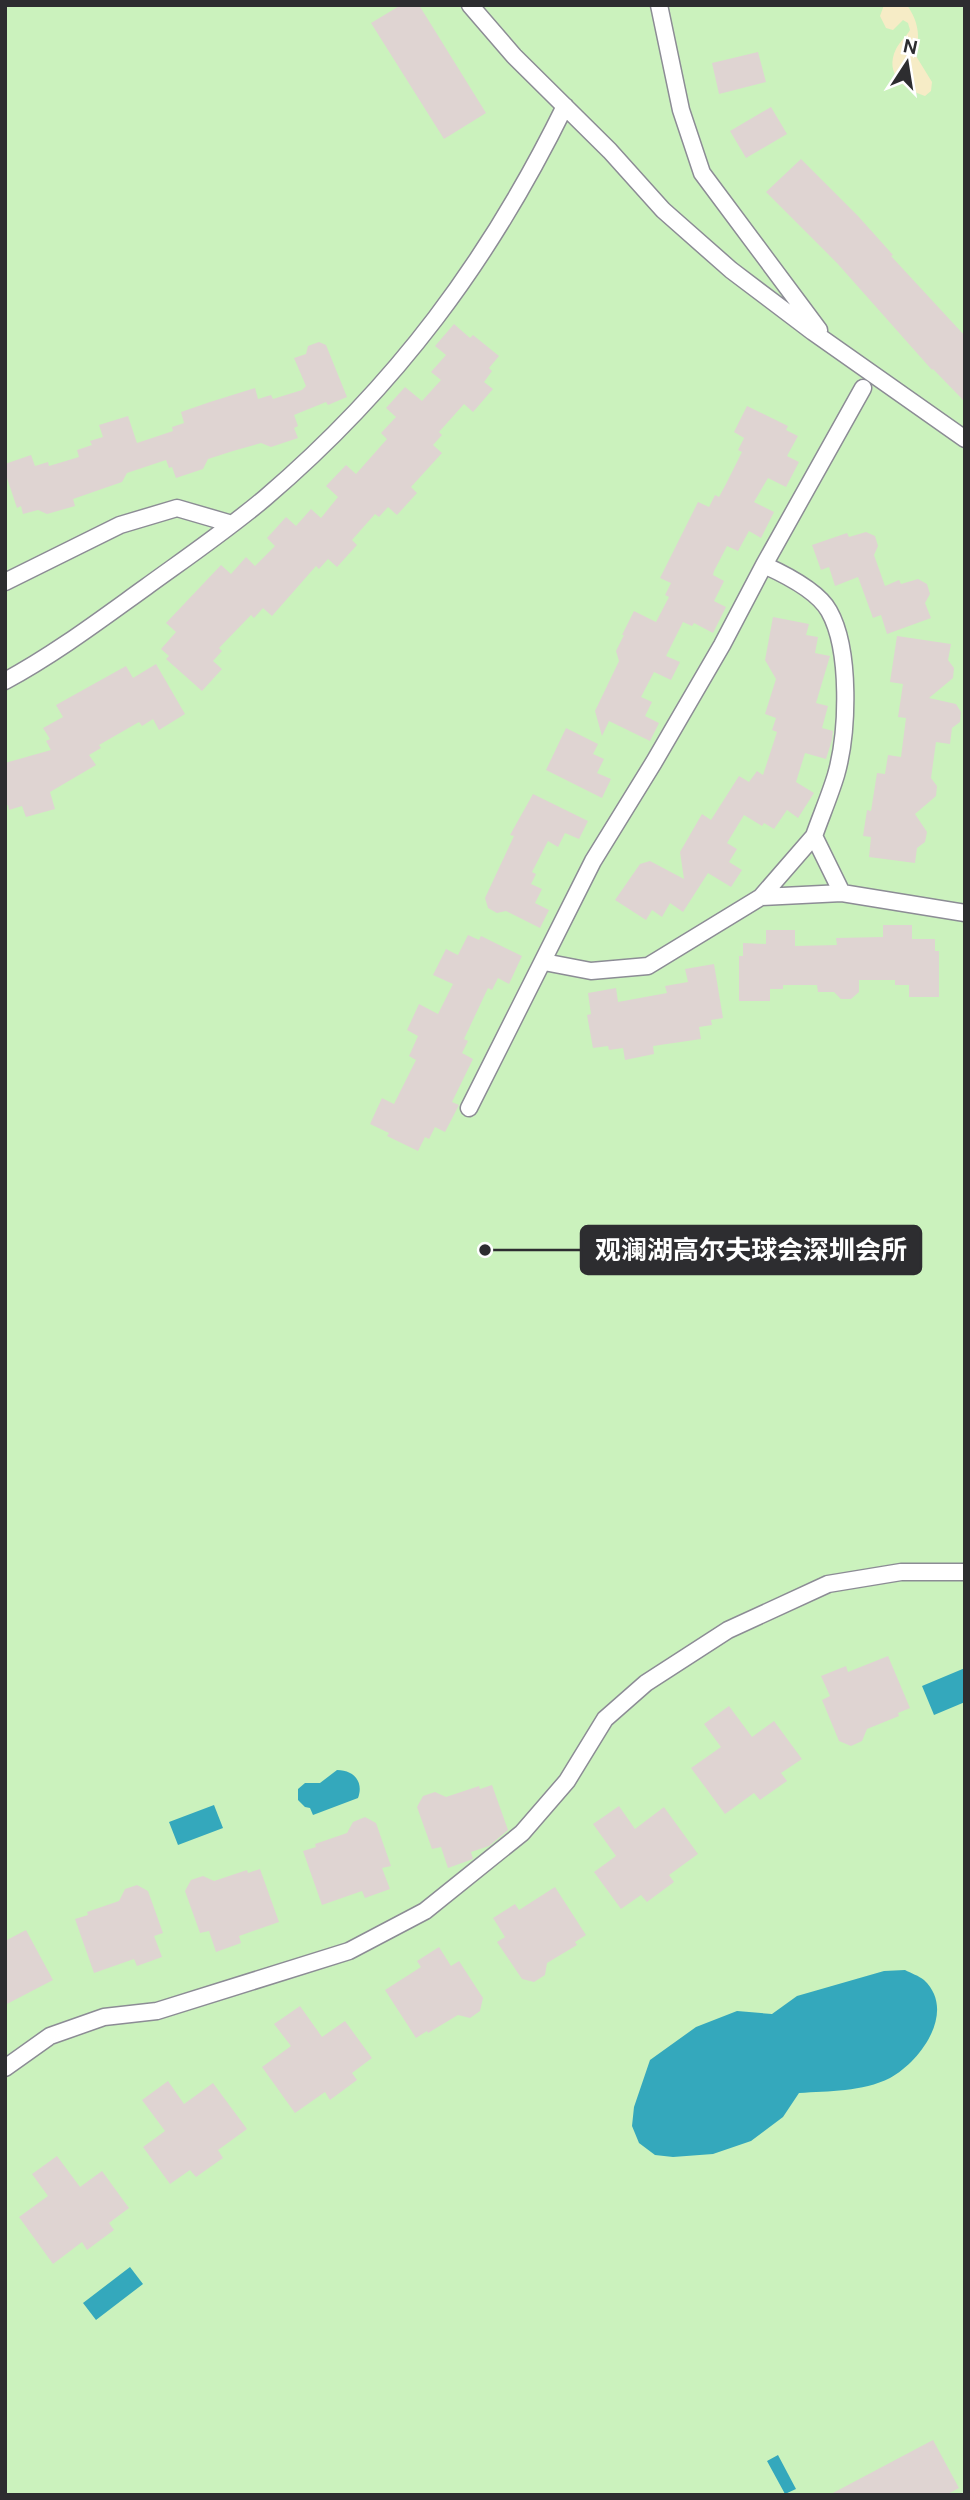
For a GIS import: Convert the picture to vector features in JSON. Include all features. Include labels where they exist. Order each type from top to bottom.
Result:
[{"type":"street","points":[[470,5],[514,56],[663,210],[711,253],[832,345],[965,439]]},
{"type":"street","points":[[659,5],[681,110],[702,173],[832,345]]},
{"type":"street","points":[[5,681],[61,648],[232,524],[294,472],[345,424],[419,341],[453,297],[499,228],[534,168],[565,106]]},
{"type":"street","points":[[469,1108],[593,861],[722,645],[863,388]]},
{"type":"street","points":[[5,582],[120,525],[177,508],[232,524]]},
{"type":"street","points":[[544,962],[591,971],[648,966],[761,897],[814,836],[836,773],[846,702],[842,646],[828,609],[797,581],[764,565]]},
{"type":"street","points":[[814,836],[842,893]]},
{"type":"street","points":[[761,897],[842,893],[965,913]]},
{"type":"street","points":[[5,2068],[50,2036],[104,2017],[157,2011],[349,1951],[425,1911],[522,1833],[567,1781],[605,1719],[646,1683],[728,1630],[828,1584],[901,1572],[965,1572]]},
{"type":"green space","points":[[5,5],[965,5],[965,2495],[5,2495]]},
{"type":"sand","points":[[884,5],[907,5],[914,18],[918,35],[916,56],[932,82],[931,91],[925,96],[903,85],[894,73],[893,58],[896,49],[910,30],[908,23],[903,20],[893,30],[886,28],[880,16]]},
{"type":"water","points":[[965,1668],[965,1702],[934,1715],[922,1686]]},
{"type":"water","points":[[337,1770],[348,1772],[356,1778],[360,1787],[358,1798],[313,1815],[310,1808],[298,1800],[298,1789],[305,1783],[320,1783]]},
{"type":"water","points":[[214,1805],[223,1828],[178,1845],[169,1822]]},
{"type":"water","points":[[905,1970],[924,1980],[933,1992],[937,2006],[936,2020],[923,2048],[902,2070],[890,2078],[857,2088],[799,2093],[783,2117],[751,2141],[713,2154],[673,2157],[655,2155],[639,2143],[632,2126],[634,2107],[650,2060],[696,2027],[737,2011],[772,2014],[797,1996],[884,1971]]},
{"type":"water","points":[[130,2267],[143,2284],[96,2320],[83,2303]]},
{"type":"water","points":[[778,2455],[796,2489],[785,2494],[767,2461]]},
{"type":"building","points":[[401,5],[419,5],[486,113],[444,139],[371,23]]},
{"type":"building","points":[[758,52],[766,82],[719,94],[712,63]]},
{"type":"building","points":[[771,107],[787,134],[746,158],[730,131]]},
{"type":"building","points":[[801,159],[858,216],[965,336],[965,402],[932,370],[837,263],[766,192]]},
{"type":"building","points":[[454,324],[470,338],[473,335],[499,356],[489,368],[492,371],[484,382],[493,389],[473,412],[464,404],[439,432],[442,435],[433,445],[442,453],[411,487],[417,493],[397,515],[388,507],[379,517],[375,514],[352,540],[357,545],[337,567],[328,559],[319,569],[316,566],[272,616],[263,608],[254,618],[251,615],[219,648],[222,651],[213,661],[222,669],[202,691],[166,659],[169,656],[161,649],[176,632],[166,623],[221,565],[231,574],[246,557],[255,566],[275,546],[267,538],[286,517],[296,526],[311,509],[321,518],[338,497],[326,486],[346,465],[356,474],[387,439],[381,433],[396,417],[386,408],[405,387],[422,401],[441,380],[431,372],[446,355],[435,346]]},
{"type":"building","points":[[319,342],[326,345],[347,397],[294,415],[298,426],[294,428],[298,438],[271,447],[261,443],[208,459],[203,469],[176,478],[166,460],[127,473],[122,482],[73,499],[75,506],[47,514],[38,510],[23,514],[21,506],[17,508],[5,472],[5,464],[31,455],[35,466],[48,462],[49,466],[79,457],[77,450],[92,445],[90,441],[103,437],[99,425],[128,416],[137,443],[173,431],[172,427],[184,423],[181,412],[210,402],[255,388],[258,399],[271,395],[273,399],[302,390],[306,386],[294,358],[306,354],[308,346]]},
{"type":"building","points":[[747,406],[788,426],[786,430],[798,436],[787,456],[799,462],[786,487],[768,478],[754,502],[774,512],[761,538],[749,531],[738,551],[727,546],[714,571],[713,575],[724,581],[714,601],[726,607],[713,633],[694,623],[692,626],[683,622],[666,656],[680,662],[671,680],[654,672],[641,697],[652,702],[645,716],[659,723],[650,741],[609,721],[602,736],[595,711],[619,661],[616,651],[622,635],[634,611],[656,622],[669,597],[665,595],[671,583],[660,578],[698,502],[709,507],[715,495],[719,497],[726,484],[742,452],[738,450],[744,438],[734,432]]},
{"type":"building","points":[[866,532],[875,536],[878,546],[874,555],[885,586],[899,580],[901,584],[918,579],[927,584],[930,594],[925,603],[931,618],[887,634],[881,615],[873,618],[858,577],[835,586],[829,567],[821,570],[812,545],[847,533],[849,537]]},
{"type":"building","points":[[773,617],[809,624],[806,635],[818,637],[815,653],[830,656],[816,703],[828,706],[822,728],[833,731],[832,740],[826,759],[805,753],[796,782],[814,793],[798,818],[787,810],[774,829],[764,823],[762,826],[744,815],[727,843],[737,849],[729,862],[742,870],[731,887],[708,873],[683,912],[670,903],[662,917],[652,910],[646,920],[615,900],[640,864],[650,861],[684,879],[680,852],[702,814],[711,820],[739,776],[749,782],[757,771],[763,775],[777,732],[772,730],[776,718],[765,714],[776,679],[765,660]]},
{"type":"building","points":[[897,636],[951,644],[948,660],[954,668],[953,678],[929,698],[956,704],[961,712],[960,722],[952,728],[950,744],[936,742],[931,778],[937,786],[936,796],[915,814],[927,832],[925,842],[917,848],[915,863],[869,857],[871,837],[863,836],[867,810],[871,811],[877,773],[885,774],[888,755],[901,757],[906,718],[898,717],[903,684],[890,682]]},
{"type":"building","points":[[156,664],[185,714],[159,730],[153,719],[142,726],[139,722],[99,745],[101,748],[89,755],[96,765],[50,792],[55,809],[26,817],[22,806],[9,810],[8,805],[5,806],[5,763],[51,750],[46,741],[50,739],[43,728],[63,717],[56,705],[126,666],[133,678]]},
{"type":"building","points":[[566,728],[598,744],[593,754],[604,759],[597,773],[611,779],[602,798],[546,770]]},
{"type":"building","points":[[533,794],[588,821],[579,839],[565,833],[558,847],[548,841],[532,872],[536,874],[531,884],[542,889],[535,903],[549,910],[540,928],[506,911],[497,913],[488,908],[485,898],[514,836],[510,835]]},
{"type":"building","points":[[883,925],[912,925],[912,939],[935,939],[935,951],[939,951],[939,997],[909,997],[909,985],[895,985],[895,980],[859,980],[859,992],[851,999],[841,999],[834,992],[818,992],[817,985],[783,985],[783,989],[770,989],[770,1001],[739,1001],[739,956],[743,956],[743,943],[766,944],[766,930],[795,930],[795,946],[837,945],[836,938],[883,937]]},
{"type":"building","points":[[468,935],[479,940],[481,936],[522,956],[509,984],[498,978],[492,990],[488,988],[464,1039],[468,1041],[462,1053],[473,1059],[452,1102],[459,1105],[445,1132],[435,1127],[429,1139],[425,1137],[418,1151],[387,1136],[389,1133],[370,1124],[382,1098],[394,1104],[416,1060],[409,1056],[418,1036],[407,1030],[419,1004],[438,1014],[453,984],[433,975],[446,949],[458,955]]},
{"type":"building","points":[[714,964],[723,1018],[711,1020],[712,1025],[699,1027],[701,1039],[653,1046],[654,1054],[625,1060],[623,1048],[593,1048],[587,1015],[591,1014],[588,993],[616,988],[618,1002],[667,993],[665,986],[688,982],[685,969]]},
{"type":"building","points":[[888,1656],[910,1708],[898,1713],[899,1716],[867,1729],[862,1741],[851,1746],[839,1741],[822,1700],[830,1696],[821,1676],[846,1666],[848,1672]]},
{"type":"building","points":[[729,1706],[752,1737],[774,1721],[802,1759],[781,1773],[787,1781],[760,1800],[754,1793],[725,1814],[691,1768],[721,1747],[704,1724]]},
{"type":"building","points":[[492,1785],[508,1830],[489,1846],[471,1852],[473,1859],[448,1868],[441,1847],[432,1849],[417,1807],[423,1796],[435,1792],[446,1797],[479,1786],[480,1789]]},
{"type":"building","points":[[619,1806],[635,1829],[664,1807],[698,1854],[669,1875],[674,1882],[647,1902],[641,1895],[621,1909],[594,1872],[616,1856],[593,1824]]},
{"type":"building","points":[[365,1817],[376,1823],[391,1866],[382,1868],[390,1889],[365,1898],[362,1891],[322,1905],[303,1851],[347,1833],[353,1822]]},
{"type":"building","points":[[260,1869],[279,1922],[239,1936],[241,1943],[216,1952],[209,1931],[200,1933],[185,1891],[191,1880],[203,1876],[214,1881],[247,1870],[248,1873]]},
{"type":"building","points":[[137,1885],[148,1891],[163,1933],[154,1936],[162,1957],[137,1966],[134,1959],[94,1973],[75,1919],[119,1901],[125,1889]]},
{"type":"building","points":[[555,1887],[586,1935],[575,1942],[577,1945],[547,1963],[545,1975],[534,1982],[522,1979],[497,1942],[505,1937],[493,1918],[515,1904],[519,1910]]},
{"type":"building","points":[[26,1930],[53,1980],[5,2005],[5,1941]]},
{"type":"building","points":[[439,1947],[451,1966],[459,1961],[483,1998],[480,2011],[470,2018],[458,2015],[416,2038],[385,1990],[421,1967],[417,1961]]},
{"type":"building","points":[[300,2006],[322,2037],[345,2021],[372,2058],[352,2073],[357,2080],[330,2100],[325,2092],[295,2113],[262,2067],[291,2046],[274,2024]]},
{"type":"building","points":[[168,2081],[184,2104],[213,2083],[247,2129],[218,2150],[223,2158],[196,2177],[190,2170],[170,2184],[143,2147],[165,2131],[142,2100]]},
{"type":"building","points":[[57,2156],[80,2187],[102,2171],[129,2208],[109,2223],[114,2230],[87,2250],[82,2242],[53,2264],[19,2217],[48,2196],[32,2174]]},
{"type":"building","points":[[933,2440],[959,2488],[946,2495],[829,2495]]},
{"type":"place","name":"观澜湖高尔夫球会深圳会所","points":[[485,1250]]}]
